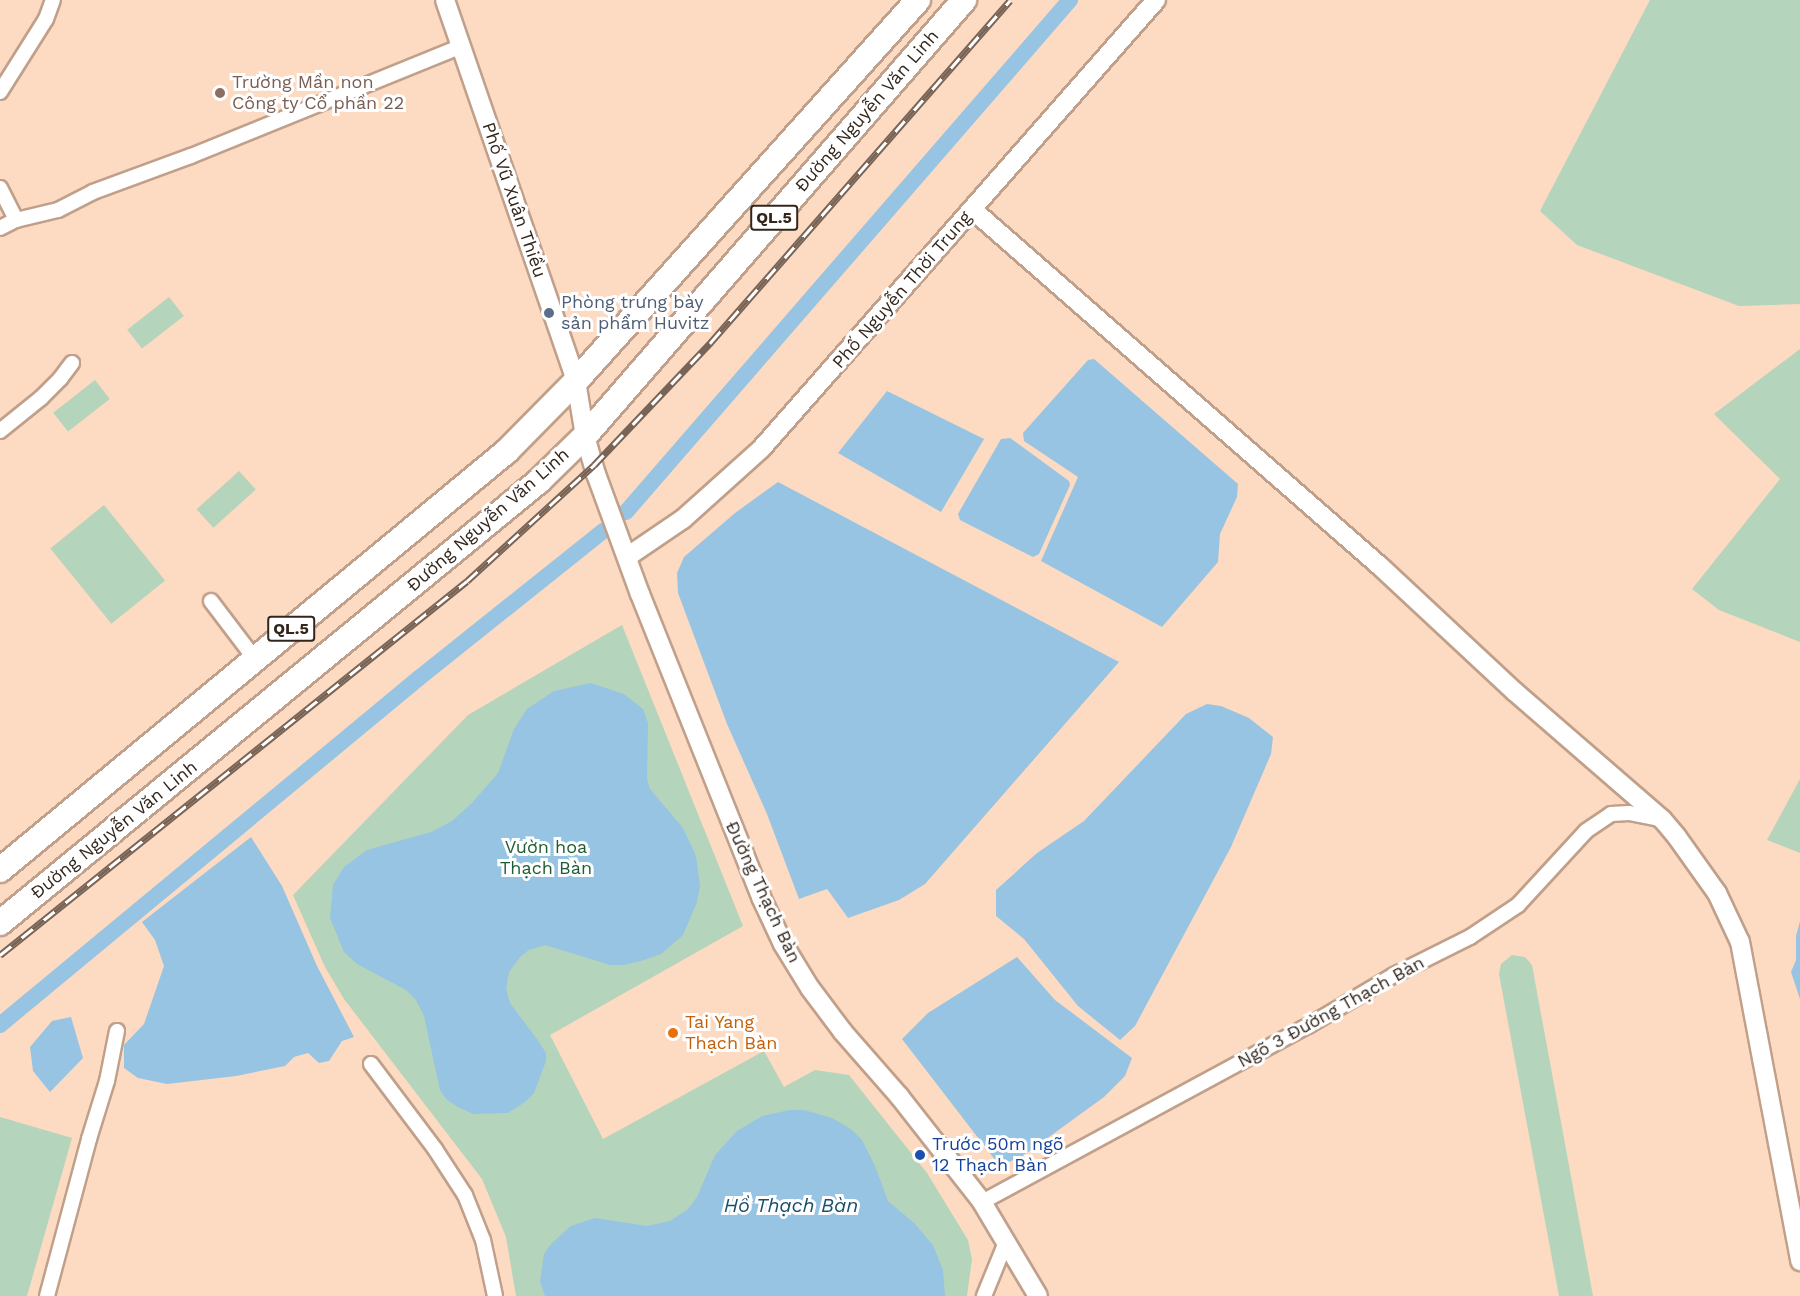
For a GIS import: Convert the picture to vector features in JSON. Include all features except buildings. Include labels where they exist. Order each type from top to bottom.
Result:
[{"type":"highway","name":"Đường Nguyễn Văn Linh","points":[[0,870],[507,451],[576,381],[918,0]]},
{"type":"highway","name":"Đường Nguyễn Văn Linh","points":[[0,923],[539,481],[585,436],[964,0]]},
{"type":"street","points":[[0,92],[46,19],[53,0]]},
{"type":"street","name":"Phố Vũ Xuân Thiều","points":[[445,0],[576,381],[585,436]]},
{"type":"street","name":"Phố Nguyễn Thời Trung","points":[[627,556],[683,519],[761,449],[1156,0]]},
{"type":"street","points":[[0,228],[16,220],[58,210],[93,192],[191,156],[462,46]]},
{"type":"street","points":[[0,188],[16,220]]},
{"type":"street","points":[[973,210],[1365,553],[1514,691],[1662,819],[1692,857],[1717,894],[1740,942],[1800,1261]]},
{"type":"street","points":[[0,431],[41,398],[60,380],[72,363]]},
{"type":"street","name":"Đường Thạch Bàn","points":[[585,436],[627,556],[729,820],[783,944],[810,988],[843,1032],[899,1096],[982,1202],[1038,1296]]},
{"type":"street","points":[[211,601],[255,659]]},
{"type":"street","name":"Ngõ 3 Đường Thạch Bàn","points":[[982,1202],[1308,1026],[1394,975],[1476,934],[1518,905],[1586,831],[1611,814],[1629,813],[1662,819]]},
{"type":"street","points":[[47,1296],[107,1081],[117,1031]]},
{"type":"street","points":[[371,1065],[435,1149],[465,1196],[483,1240],[495,1296]]},
{"type":"street","points":[[984,1296],[1006,1242]]},
{"type":"green space","points":[[1650,0],[1800,0],[1800,304],[1739,306],[1577,245],[1540,211]]},
{"type":"green space","points":[[169,297],[184,316],[142,349],[127,330]]},
{"type":"green space","points":[[1800,349],[1800,642],[1719,610],[1692,589],[1780,479],[1714,414]]},
{"type":"green space","points":[[95,380],[110,399],[68,432],[53,413]]},
{"type":"green space","points":[[239,471],[256,490],[213,528],[197,509]]},
{"type":"green space","points":[[104,505],[165,580],[111,624],[50,548]]},
{"type":"green space","name":"Vườn hoa Thạch Bàn","points":[[622,625],[743,926],[550,1035],[603,1139],[764,1051],[784,1087],[815,1070],[849,1075],[927,1173],[968,1240],[972,1259],[967,1296],[516,1296],[506,1237],[482,1179],[344,999],[325,967],[293,895],[468,715]]},
{"type":"green space","points":[[1800,779],[1800,853],[1767,840]]},
{"type":"green space","points":[[1512,955],[1525,957],[1532,965],[1593,1296],[1559,1296],[1499,974],[1501,964]]},
{"type":"green space","points":[[0,1117],[72,1138],[27,1296],[0,1296]]},
{"type":"water","points":[[1094,359],[1238,484],[1237,497],[1220,534],[1218,562],[1162,627],[1041,561],[1078,477],[1024,441],[1023,433],[1088,360]]},
{"type":"water","points":[[887,391],[984,439],[941,512],[838,453]]},
{"type":"water","points":[[1010,438],[1069,481],[1070,485],[1039,554],[1033,557],[960,520],[958,514],[1001,439]]},
{"type":"water","points":[[778,482],[1119,662],[925,884],[899,900],[848,918],[827,889],[799,899],[767,814],[727,724],[678,593],[677,573],[684,557],[735,513]]},
{"type":"water","points":[[591,683],[624,694],[643,709],[648,723],[647,779],[650,789],[683,828],[696,856],[700,886],[697,902],[683,935],[661,954],[641,961],[610,965],[545,945],[529,950],[521,956],[509,972],[506,988],[510,1003],[546,1053],[546,1061],[534,1093],[525,1102],[508,1113],[473,1114],[446,1099],[440,1090],[424,1016],[416,1000],[406,990],[357,964],[344,952],[330,918],[333,885],[344,867],[367,850],[431,832],[452,821],[472,803],[498,773],[514,729],[527,709],[554,691]]},
{"type":"water","points":[[1207,704],[1221,706],[1249,718],[1273,737],[1271,754],[1231,847],[1135,1026],[1120,1040],[1078,1006],[1024,939],[996,916],[996,890],[1037,853],[1084,821],[1186,714]]},
{"type":"water","points":[[251,837],[282,886],[317,966],[354,1037],[342,1041],[329,1061],[319,1063],[308,1053],[294,1057],[285,1066],[236,1076],[167,1084],[138,1078],[124,1068],[124,1045],[144,1024],[164,966],[155,940],[142,922]]},
{"type":"water","points":[[1800,921],[1800,999],[1791,972],[1796,960],[1796,936]]},
{"type":"water","points":[[1017,957],[1055,1000],[1132,1058],[1125,1076],[1104,1097],[1020,1158],[999,1165],[902,1039],[928,1013]]},
{"type":"water","points":[[71,1017],[83,1058],[50,1092],[33,1071],[30,1047],[52,1021]]},
{"type":"water","name":"Hồ Thạch Bàn","points":[[790,1110],[804,1110],[832,1118],[851,1129],[862,1140],[888,1201],[914,1223],[933,1245],[943,1270],[945,1296],[545,1296],[540,1281],[544,1254],[551,1244],[571,1226],[595,1218],[647,1226],[670,1221],[688,1209],[697,1197],[715,1155],[737,1131],[762,1116]]},
{"type":"waterway","points":[[626,512],[1070,0]]},
{"type":"waterway","points":[[0,1025],[419,678],[603,531]]},
{"type":"railway","points":[[0,955],[467,581],[594,465],[711,342],[1010,0]]},
{"type":"place","name":"Trường Mần non Công ty Cổ phần 22","points":[[220,93]]},
{"type":"place","name":"Phòng trưng bày sản phẩm Huvitz","points":[[549,313]]},
{"type":"place","name":"Tai Yang Thạch Bàn","points":[[673,1033]]},
{"type":"place","name":"Trước 50m ngõ 12 Thạch Bàn","points":[[920,1155]]}]
